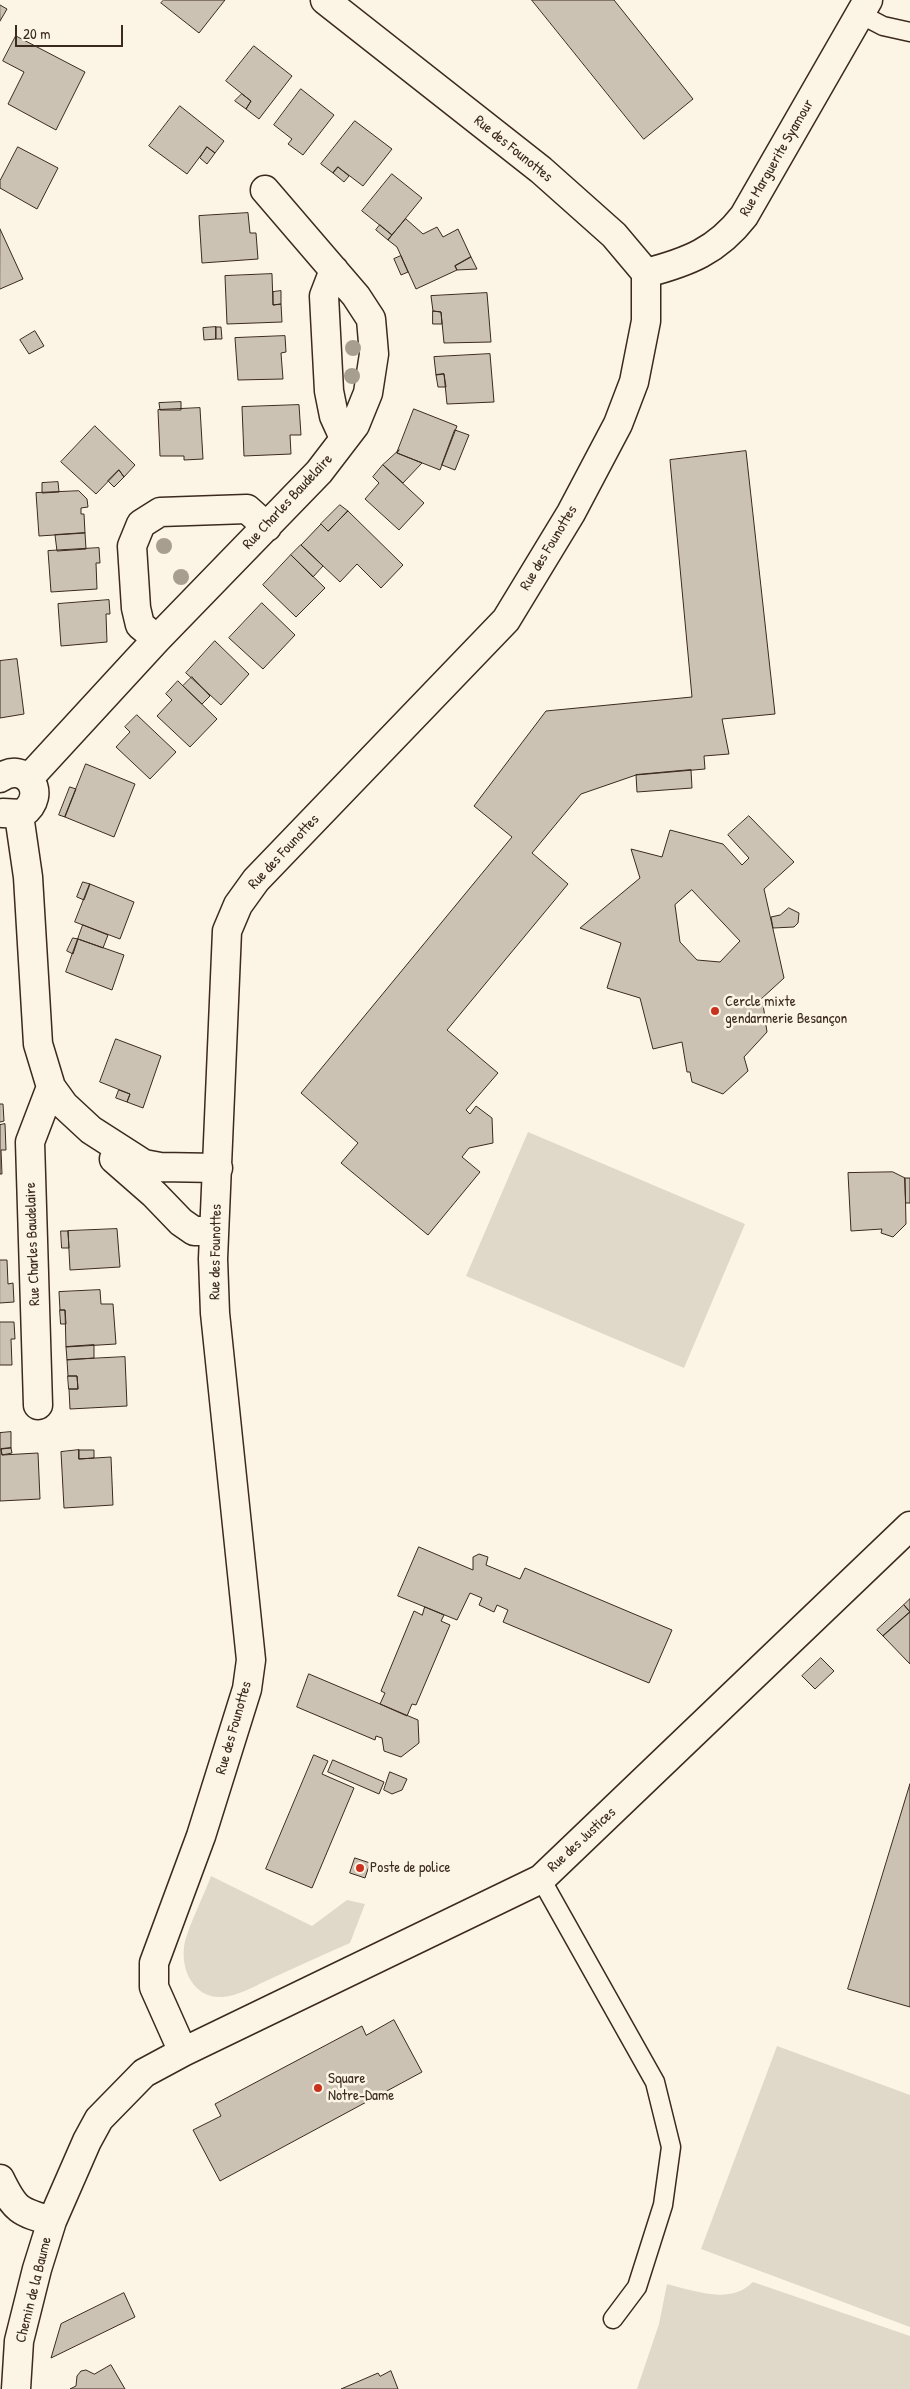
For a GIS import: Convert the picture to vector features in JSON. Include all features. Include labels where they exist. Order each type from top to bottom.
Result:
[{"type":"street","name":"Rue des Founottes","points":[[183,2052],[154,1987],[154,1963],[201,1836],[247,1689],[250,1660],[215,1312],[213,1259],[227,931],[238,905],[256,880],[506,620],[571,513],[618,424],[634,382],[646,321],[646,273],[614,235],[541,170],[326,0]]},
{"type":"street","name":"Rue Marguerite Syamour","points":[[646,273],[680,264],[712,248],[732,232],[744,216],[864,7]]},
{"type":"street","name":"Rue Charles Baudelaire","points":[[28,778],[157,639],[319,472],[355,424],[368,393],[374,354],[371,320],[356,296],[265,190]]},
{"type":"street","points":[[334,270],[324,296],[329,390],[334,416],[344,438]]},
{"type":"street","points":[[157,639],[140,625],[136,608],[132,546],[141,524],[160,512],[247,509],[267,527]]},
{"type":"street","points":[[0,778],[16,773],[28,778],[35,791],[35,798],[28,810],[9,812],[28,877],[38,1044],[51,1087],[64,1105],[91,1130],[114,1160],[154,1194],[181,1222],[194,1231],[214,1231]]},
{"type":"street","name":"Rue Charles Baudelaire","points":[[38,1404],[30,1142],[51,1087]]},
{"type":"street","points":[[91,1130],[144,1164],[160,1167],[218,1168]]},
{"type":"street","name":"Rue des Justices","points":[[183,2052],[541,1879],[910,1526]]},
{"type":"street","name":"Chemin de la Baume","points":[[16,2389],[19,2341],[31,2287],[52,2221],[99,2119],[144,2073],[183,2052]]},
{"type":"street","name":"Chemin de la Baume","points":[[0,2179],[11,2201],[23,2212],[52,2221]]},
{"type":"lane","points":[[864,7],[883,26],[910,32]]},
{"type":"lane","points":[[541,1879],[655,2082],[671,2147],[663,2205],[637,2287],[613,2319]]},
{"type":"shaded area","points":[[528,1132],[745,1224],[684,1368],[466,1276]]},
{"type":"shaded area","points":[[211,1876],[312,1926],[347,1900],[365,1904],[350,1943],[239,1993],[223,1997],[213,1996],[205,1994],[192,1982],[185,1966],[184,1956],[185,1940]]},
{"type":"shaded area","points":[[777,2046],[910,2095],[910,2327],[701,2249]]},
{"type":"shaded area","points":[[753,2282],[910,2336],[910,2389],[637,2389],[659,2324],[667,2284],[700,2293],[723,2295],[744,2289]]},
{"type":"building","points":[[164,0],[225,0],[199,33],[161,3]]},
{"type":"building","points":[[532,0],[614,0],[693,99],[644,139]]},
{"type":"building","points":[[0,5],[7,9],[0,21]]},
{"type":"building","points":[[16,36],[85,72],[56,130],[8,104],[24,72],[3,61]]},
{"type":"building","points":[[254,46],[292,76],[259,119],[246,109],[251,101],[226,81]]},
{"type":"building","points":[[301,89],[334,115],[303,155],[288,144],[292,139],[274,125]]},
{"type":"building","points":[[242,94],[251,101],[246,109],[235,101]]},
{"type":"building","points":[[180,106],[224,141],[215,153],[207,147],[187,174],[149,146]]},
{"type":"building","points":[[355,121],[392,149],[363,186],[338,167],[333,173],[321,164]]},
{"type":"building","points":[[18,147],[58,168],[37,209],[0,188],[0,181]]},
{"type":"building","points":[[207,147],[215,153],[207,164],[200,158]]},
{"type":"building","points":[[338,167],[349,176],[344,182],[333,173]]},
{"type":"building","points":[[392,174],[422,198],[392,235],[362,211]]},
{"type":"building","points":[[248,213],[250,233],[256,233],[258,259],[202,263],[199,216]]},
{"type":"building","points":[[406,219],[423,234],[437,227],[443,237],[458,229],[471,257],[455,266],[457,270],[416,289],[397,247],[388,240]]},
{"type":"building","points":[[380,225],[392,235],[388,240],[376,230]]},
{"type":"building","points":[[0,229],[23,279],[0,289]]},
{"type":"building","points":[[401,256],[408,272],[401,275],[394,259]]},
{"type":"building","points":[[471,257],[477,269],[457,270],[455,266]]},
{"type":"building","points":[[272,274],[273,305],[281,304],[282,322],[227,324],[225,276]]},
{"type":"building","points":[[281,291],[281,304],[273,305],[273,292]]},
{"type":"building","points":[[487,293],[491,342],[444,343],[441,312],[433,311],[431,296]]},
{"type":"building","points":[[433,311],[441,312],[442,324],[433,324]]},
{"type":"building","points":[[216,327],[216,339],[204,340],[203,328]]},
{"type":"building","points":[[216,327],[221,327],[222,339],[216,339]]},
{"type":"building","points":[[35,331],[44,346],[29,354],[20,340]]},
{"type":"building","points":[[285,336],[286,352],[281,353],[283,379],[238,380],[235,338]]},
{"type":"building","points":[[490,354],[494,402],[447,404],[444,374],[436,375],[434,357]]},
{"type":"building","points":[[444,374],[446,387],[438,387],[436,375]]},
{"type":"building","points":[[181,402],[181,410],[160,410],[159,403]]},
{"type":"building","points":[[299,405],[301,435],[290,435],[291,454],[244,456],[242,407]]},
{"type":"building","points":[[200,408],[203,459],[184,460],[184,456],[160,456],[158,410]]},
{"type":"building","points":[[414,409],[457,426],[440,470],[397,453]]},
{"type":"building","points":[[95,426],[135,465],[124,477],[119,470],[96,494],[61,462]]},
{"type":"building","points":[[455,430],[469,435],[455,470],[442,465]]},
{"type":"building","points":[[399,450],[397,453],[422,463],[403,483],[383,465]]},
{"type":"building","points":[[746,451],[775,714],[722,719],[729,754],[704,756],[705,769],[636,775],[581,794],[532,853],[568,884],[447,1030],[498,1073],[466,1110],[470,1114],[476,1106],[492,1118],[493,1143],[469,1148],[462,1157],[480,1172],[428,1235],[341,1163],[358,1143],[301,1093],[512,837],[474,806],[546,711],[692,697],[670,460]]},
{"type":"building","points":[[383,465],[424,503],[399,530],[365,499],[379,483],[373,477]]},
{"type":"building","points":[[119,470],[124,477],[114,487],[108,481]]},
{"type":"building","points":[[58,482],[59,492],[42,493],[42,483]]},
{"type":"building","points":[[79,491],[87,499],[88,507],[81,508],[81,514],[84,514],[85,533],[39,536],[36,493]]},
{"type":"building","points":[[340,505],[348,511],[328,531],[321,524]]},
{"type":"building","points":[[348,511],[403,565],[381,588],[357,564],[340,582],[301,545],[321,524],[328,531]]},
{"type":"building","points":[[85,533],[86,549],[57,551],[55,535]]},
{"type":"building","points":[[301,545],[323,566],[313,577],[291,555]]},
{"type":"building","points":[[99,548],[100,563],[96,563],[97,589],[51,592],[48,551]]},
{"type":"building","points":[[291,555],[325,588],[296,617],[263,585]]},
{"type":"building","points":[[109,600],[110,614],[106,614],[107,642],[61,646],[58,604]]},
{"type":"building","points":[[262,603],[295,635],[263,669],[229,638]]},
{"type":"building","points":[[215,641],[249,674],[221,705],[186,673]]},
{"type":"building","points":[[17,659],[24,714],[0,718],[0,661]]},
{"type":"building","points":[[192,677],[210,696],[202,704],[183,686]]},
{"type":"building","points":[[178,681],[217,719],[190,747],[157,716],[172,700],[166,694]]},
{"type":"building","points":[[137,715],[176,752],[150,779],[116,747],[130,732],[125,727]]},
{"type":"building","points":[[86,764],[135,784],[114,837],[65,817]]},
{"type":"building","points":[[691,770],[692,788],[637,792],[636,775]]},
{"type":"building","points":[[70,787],[76,789],[65,817],[59,815]]},
{"type":"building","points":[[749,816],[794,862],[764,889],[784,978],[760,1000],[763,1004],[767,1032],[744,1057],[748,1071],[723,1094],[692,1082],[690,1072],[687,1072],[682,1042],[653,1049],[640,998],[607,988],[621,943],[580,928],[640,878],[631,849],[662,857],[670,830],[723,844],[742,865],[749,858],[728,835]],"holes":[[[692,890],[740,941],[720,962],[697,960],[680,942],[675,905]]]},
{"type":"building","points":[[83,882],[90,884],[84,900],[77,897]]},
{"type":"building","points":[[90,884],[134,902],[120,939],[75,922]]},
{"type":"building","points":[[789,908],[799,913],[798,923],[794,927],[773,928],[771,917],[780,915]]},
{"type":"building","points":[[83,925],[108,935],[103,948],[78,939]]},
{"type":"building","points":[[73,938],[78,939],[73,954],[67,951]]},
{"type":"building","points":[[78,939],[124,955],[112,990],[66,972]]},
{"type":"building","points":[[116,1039],[161,1056],[143,1108],[127,1102],[130,1094],[100,1082]]},
{"type":"building","points":[[119,1090],[130,1094],[127,1102],[116,1098]]},
{"type":"building","points":[[0,1104],[3,1104],[4,1121],[0,1122]]},
{"type":"building","points":[[5,1124],[6,1150],[1,1150],[2,1174],[0,1174],[0,1125]]},
{"type":"building","points":[[893,1172],[905,1178],[906,1224],[893,1237],[881,1233],[882,1229],[851,1231],[848,1173]]},
{"type":"building","points":[[905,1178],[910,1178],[910,1203],[906,1203]]},
{"type":"building","points":[[117,1229],[120,1267],[70,1270],[68,1231]]},
{"type":"building","points":[[61,1231],[68,1231],[69,1248],[62,1248]]},
{"type":"building","points":[[0,1260],[7,1260],[8,1284],[13,1283],[14,1302],[0,1303]]},
{"type":"building","points":[[100,1290],[101,1304],[113,1304],[116,1344],[66,1347],[65,1310],[60,1310],[59,1292]]},
{"type":"building","points":[[60,1310],[65,1310],[66,1324],[61,1324]]},
{"type":"building","points":[[0,1322],[14,1322],[15,1339],[11,1339],[12,1365],[0,1365]]},
{"type":"building","points":[[94,1345],[94,1358],[67,1360],[66,1347]]},
{"type":"building","points":[[125,1357],[127,1406],[70,1409],[69,1389],[78,1389],[77,1376],[68,1376],[67,1360]]},
{"type":"building","points":[[68,1376],[77,1376],[78,1389],[69,1389]]},
{"type":"building","points":[[11,1432],[11,1448],[1,1449],[2,1455],[38,1453],[40,1499],[0,1501],[0,1433]]},
{"type":"building","points":[[11,1448],[12,1453],[2,1455],[1,1449]]},
{"type":"building","points":[[79,1450],[79,1459],[111,1457],[113,1505],[64,1508],[61,1452]]},
{"type":"building","points":[[79,1450],[94,1450],[94,1458],[79,1459]]},
{"type":"building","points":[[419,1547],[473,1570],[473,1557],[479,1554],[488,1557],[486,1565],[520,1579],[525,1568],[672,1630],[649,1683],[503,1622],[508,1610],[497,1605],[494,1612],[479,1605],[482,1598],[470,1593],[457,1620],[398,1596]]},
{"type":"building","points":[[910,1599],[910,1612],[904,1605]]},
{"type":"building","points":[[904,1605],[910,1612],[883,1636],[877,1630]]},
{"type":"building","points":[[425,1607],[444,1615],[441,1621],[450,1625],[416,1705],[412,1704],[407,1716],[380,1704],[385,1693],[381,1691],[414,1611],[422,1615]]},
{"type":"building","points":[[910,1612],[910,1664],[883,1636]]},
{"type":"building","points":[[821,1658],[834,1671],[815,1689],[802,1676]]},
{"type":"building","points":[[309,1674],[418,1720],[419,1743],[401,1757],[384,1751],[382,1738],[376,1736],[375,1740],[297,1707]]},
{"type":"building","points":[[314,1755],[328,1761],[322,1774],[354,1788],[312,1888],[266,1869]]},
{"type":"building","points":[[333,1760],[384,1782],[379,1794],[328,1772]]},
{"type":"building","points":[[390,1772],[407,1779],[402,1790],[392,1794],[384,1790]]},
{"type":"building","points":[[910,1784],[910,2007],[848,1989]]},
{"type":"building","name":"Poste de police","points":[[355,1858],[370,1863],[365,1878],[350,1873]]},
{"type":"building","name":"Square Notre-Dame","points":[[394,2020],[422,2072],[220,2181],[193,2130],[221,2116],[215,2104],[362,2026],[366,2035]]},
{"type":"building","points":[[124,2293],[135,2317],[51,2358],[61,2324]]},
{"type":"building","points":[[111,2365],[125,2389],[70,2389],[76,2386],[77,2376],[81,2371],[86,2370],[94,2374]]},
{"type":"building","points":[[391,2371],[398,2389],[341,2389],[378,2373],[380,2376]]},
{"type":"place","name":"Cercle mixte gendarmerie Besançon","points":[[715,1011]]},
{"type":"place","name":"Poste de police","points":[[360,1868]]},
{"type":"place","name":"Square Notre-Dame","points":[[318,2088]]}]
